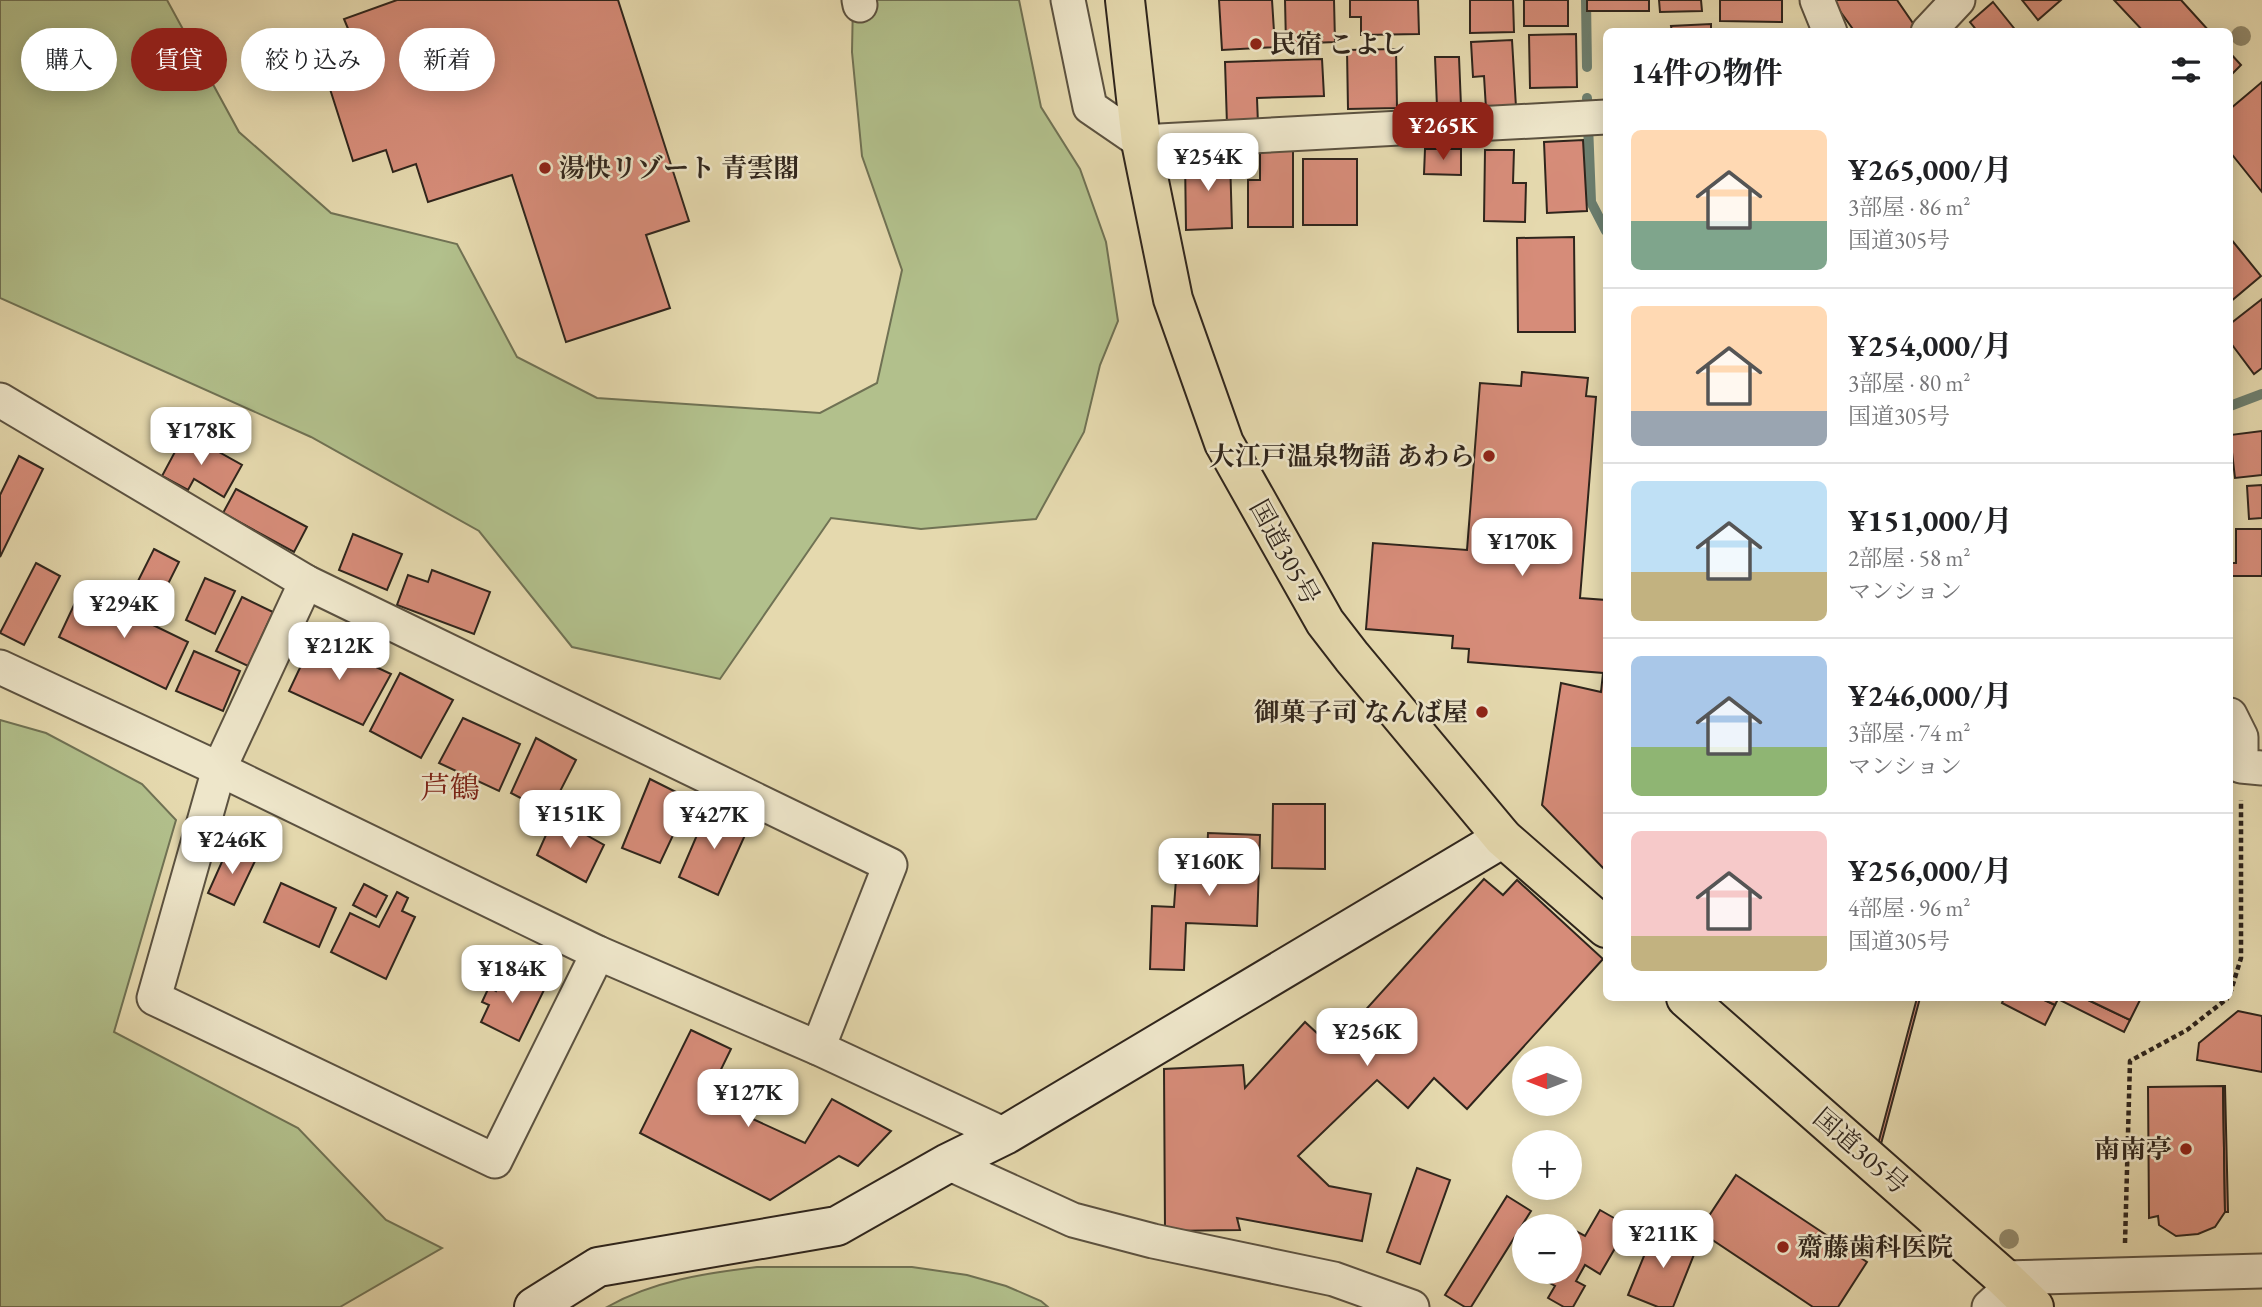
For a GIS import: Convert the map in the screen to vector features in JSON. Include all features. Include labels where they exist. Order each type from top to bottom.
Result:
[{"type":"highway","name":"国道305号","points":[[1125,0],[1141,142],[1173,299],[1224,443],[1325,622],[1503,838],[1603,925]]},
{"type":"highway","name":"国道305号","points":[[1689,1001],[2010,1295]]},
{"type":"street","points":[[1068,0],[1090,107],[1141,142],[1603,117]]},
{"type":"street","points":[[1817,0],[1828,28]]},
{"type":"street","points":[[1932,28],[1958,0]]},
{"type":"street","points":[[0,400],[306,582],[890,865],[818,1048]]},
{"type":"street","points":[[306,582],[219,769],[154,998],[495,1161],[598,953]]},
{"type":"street","points":[[0,667],[219,769],[598,953],[818,1048],[1005,1135]]},
{"type":"street","points":[[2233,721],[2252,767]]},
{"type":"street","points":[[534,1307],[598,1267],[837,1226],[948,1163],[1005,1135],[1503,838]]},
{"type":"street","points":[[948,1163],[1073,1220],[1153,1241],[1334,1279],[1412,1307]]},
{"type":"street","points":[[2010,1295],[2124,1275],[2262,1271]]},
{"type":"path","points":[[2233,983],[2241,958],[2252,767]]},
{"type":"path","points":[[2124,1275],[2130,1061],[2187,1030],[2223,1001]]},
{"type":"green space","points":[[0,0],[167,0],[182,28],[131,28],[131,91],[217,91],[239,132],[331,213],[457,244],[517,357],[597,398],[820,413],[877,383],[902,270],[862,156],[852,52],[853,0],[1019,0],[1041,107],[1080,169],[1106,242],[1118,321],[1100,365],[1084,432],[1036,519],[921,529],[831,518],[720,679],[572,647],[479,531],[311,437],[0,298]]},
{"type":"green space","points":[[0,720],[46,733],[142,784],[176,820],[114,1032],[298,1128],[386,1220],[442,1248],[340,1307],[0,1307]]},
{"type":"green space","points":[[757,1267],[912,1267],[967,1275],[1006,1286],[1041,1301],[1048,1307],[607,1307],[661,1284],[699,1275]]},
{"type":"building","name":"湯快リゾート 青雲閣","points":[[397,0],[618,0],[689,221],[646,235],[670,308],[566,342],[512,175],[428,202],[416,164],[393,172],[386,150],[353,161],[331,91],[385,91],[385,28],[348,28],[344,19]]},
{"type":"building","points":[[1219,0],[1272,0],[1275,47],[1222,50]]},
{"type":"building","points":[[1285,0],[1334,0],[1335,42],[1286,44]]},
{"type":"building","points":[[1350,0],[1418,0],[1419,34],[1361,35],[1361,17],[1350,17]]},
{"type":"building","points":[[1470,0],[1513,0],[1514,32],[1470,33]]},
{"type":"building","points":[[1524,0],[1568,0],[1568,26],[1524,26]]},
{"type":"building","points":[[1587,0],[1649,0],[1649,11],[1587,11]]},
{"type":"building","points":[[1659,0],[1701,0],[1702,11],[1660,12]]},
{"type":"building","points":[[1720,0],[1782,0],[1782,22],[1720,21]]},
{"type":"building","points":[[1832,0],[1897,0],[1916,28],[1852,28]]},
{"type":"building","points":[[2022,0],[2061,0],[2038,20]]},
{"type":"building","points":[[2114,0],[2181,0],[2206,28],[2140,28]]},
{"type":"building","points":[[1993,2],[2014,28],[1975,28],[1970,22]]},
{"type":"building","points":[[1711,24],[1711,28],[1671,28]]},
{"type":"building","points":[[1576,34],[1577,87],[1530,88],[1529,35]]},
{"type":"building","points":[[1512,40],[1516,107],[1486,109],[1484,76],[1473,77],[1471,42]]},
{"type":"building","points":[[1396,49],[1397,108],[1348,109],[1347,50]]},
{"type":"building","points":[[2233,56],[2241,65],[2233,73]]},
{"type":"building","points":[[1435,57],[1459,57],[1461,106],[1437,107]]},
{"type":"building","points":[[1322,59],[1324,96],[1257,98],[1258,124],[1227,125],[1225,62]]},
{"type":"building","points":[[2262,82],[2262,192],[2233,156],[2233,106]]},
{"type":"building","points":[[1583,140],[1587,211],[1547,213],[1544,142]]},
{"type":"building","points":[[1425,149],[1461,149],[1461,175],[1424,174]]},
{"type":"building","points":[[1260,150],[1293,150],[1293,227],[1248,227],[1248,180],[1260,180]]},
{"type":"building","points":[[1485,150],[1514,150],[1513,183],[1526,183],[1525,222],[1484,221]]},
{"type":"building","points":[[1230,157],[1232,228],[1186,230],[1185,158]]},
{"type":"building","points":[[1303,159],[1357,159],[1357,225],[1303,225]]},
{"type":"building","points":[[1574,237],[1575,332],[1518,332],[1517,238]]},
{"type":"building","points":[[2233,242],[2261,276],[2233,299]]},
{"type":"building","points":[[2262,299],[2262,368],[2254,374],[2233,346],[2233,322]]},
{"type":"building","name":"大江戸温泉物語 あわら","points":[[1522,372],[1588,378],[1586,396],[1596,397],[1580,598],[1603,600],[1603,673],[1468,662],[1469,649],[1452,648],[1453,636],[1366,629],[1373,543],[1467,550],[1480,383],[1521,386]]},
{"type":"building","points":[[2262,431],[2262,475],[2235,478],[2233,435]]},
{"type":"building","points":[[185,433],[242,465],[224,497],[194,479],[188,490],[162,476]]},
{"type":"building","points":[[19,456],[43,469],[0,557],[0,495]]},
{"type":"building","points":[[2262,485],[2262,518],[2249,519],[2247,486]]},
{"type":"building","points":[[236,489],[307,527],[294,552],[223,513]]},
{"type":"building","points":[[2236,529],[2262,529],[2262,576],[2233,576],[2233,563],[2236,563]]},
{"type":"building","points":[[353,534],[402,554],[387,590],[339,570]]},
{"type":"building","points":[[154,549],[179,562],[156,608],[131,595]]},
{"type":"building","points":[[36,563],[60,576],[24,645],[0,633]]},
{"type":"building","points":[[432,570],[490,592],[474,634],[397,605],[408,575],[428,582]]},
{"type":"building","points":[[205,578],[235,591],[215,634],[186,620]]},
{"type":"building","points":[[81,590],[188,642],[166,689],[59,637]]},
{"type":"building","points":[[242,597],[273,612],[248,666],[216,651]]},
{"type":"building","points":[[314,638],[391,674],[363,725],[289,691]]},
{"type":"building","points":[[194,651],[240,671],[223,711],[176,691]]},
{"type":"building","points":[[400,673],[453,700],[421,758],[370,731]]},
{"type":"building","name":"大江戸温泉物語 あわら","points":[[1603,673],[1603,868],[1542,805],[1561,683],[1601,692]]},
{"type":"building","points":[[463,718],[520,744],[499,791],[439,763]]},
{"type":"building","points":[[536,738],[576,760],[549,813],[511,793]]},
{"type":"building","points":[[650,779],[690,799],[660,863],[622,848]]},
{"type":"building","points":[[1273,804],[1325,804],[1325,869],[1272,868]]},
{"type":"building","points":[[709,807],[750,824],[718,895],[679,877]]},
{"type":"building","points":[[554,817],[604,845],[586,882],[537,855]]},
{"type":"building","points":[[1208,833],[1260,835],[1257,926],[1186,923],[1184,970],[1150,969],[1152,906],[1174,907],[1176,879],[1206,880]]},
{"type":"building","points":[[229,846],[256,859],[234,905],[208,893]]},
{"type":"building","points":[[1484,879],[1503,895],[1517,880],[1603,959],[1524,1046],[1512,1046],[1512,1059],[1467,1109],[1434,1078],[1408,1108],[1377,1080],[1298,1156],[1329,1186],[1371,1194],[1362,1241],[1237,1218],[1240,1230],[1165,1231],[1164,1069],[1243,1065],[1245,1088],[1305,1022],[1332,1047]]},
{"type":"building","points":[[281,883],[336,908],[319,947],[264,922]]},
{"type":"building","points":[[364,884],[387,896],[376,917],[353,905]]},
{"type":"building","points":[[397,892],[408,898],[402,911],[415,917],[386,979],[331,952],[350,913],[379,927]]},
{"type":"building","points":[[507,969],[545,988],[519,1041],[481,1022],[489,1005],[482,1002],[489,987],[496,991]]},
{"type":"building","points":[[1916,1001],[1919,1001],[1881,1144],[1878,1144]]},
{"type":"building","points":[[2046,1001],[2055,1005],[2045,1025],[2002,1003]]},
{"type":"building","points":[[2062,1001],[2090,1001],[2130,1020],[2124,1032]]},
{"type":"building","points":[[2090,1001],[2140,1001],[2130,1020]]},
{"type":"building","points":[[2238,1011],[2262,1016],[2262,1072],[2197,1060],[2199,1043]]},
{"type":"building","points":[[691,1030],[731,1049],[707,1098],[805,1143],[832,1099],[891,1131],[858,1166],[839,1156],[770,1200],[640,1133]]},
{"type":"building","name":"南南亭","points":[[2223,1086],[2225,1212],[2215,1227],[2198,1234],[2176,1236],[2159,1225],[2158,1216],[2149,1218],[2148,1087]]},
{"type":"building","points":[[2225,1086],[2228,1212],[2225,1212]]},
{"type":"building","points":[[1417,1168],[1450,1180],[1420,1264],[1387,1252]]},
{"type":"building","name":"齋藤歯科医院","points":[[1736,1175],[1867,1262],[1838,1307],[1813,1307],[1699,1231]]},
{"type":"building","points":[[1507,1196],[1531,1211],[1529,1214],[1512,1214],[1512,1241],[1471,1307],[1465,1307],[1445,1295]]},
{"type":"building","points":[[1600,1210],[1628,1226],[1600,1274],[1585,1265],[1582,1270],[1582,1234],[1585,1236]]},
{"type":"building","points":[[1655,1229],[1697,1247],[1673,1307],[1658,1307],[1628,1295]]},
{"type":"building","points":[[1551,1284],[1585,1286],[1573,1307],[1564,1307],[1548,1298],[1555,1286]]},
{"type":"waterway","points":[[1586,0],[1587,67]]},
{"type":"waterway","points":[[1587,98],[1591,202],[1603,225]]},
{"type":"waterway","points":[[2233,405],[2262,394]]},
{"type":"place","name":"民宿 こよし","points":[[1256,44]]},
{"type":"place","name":"湯快リゾート 青雲閣","points":[[545,168]]},
{"type":"place","name":"大江戸温泉物語 あわら","points":[[1489,456]]},
{"type":"place","name":"御菓子司 なんば屋","points":[[1482,712]]},
{"type":"place","name":"南南亭","points":[[2186,1149]]},
{"type":"place","name":"齋藤歯科医院","points":[[1783,1247]]},
{"type":"district","name":"芦鶴","points":[[450,788]]}]
